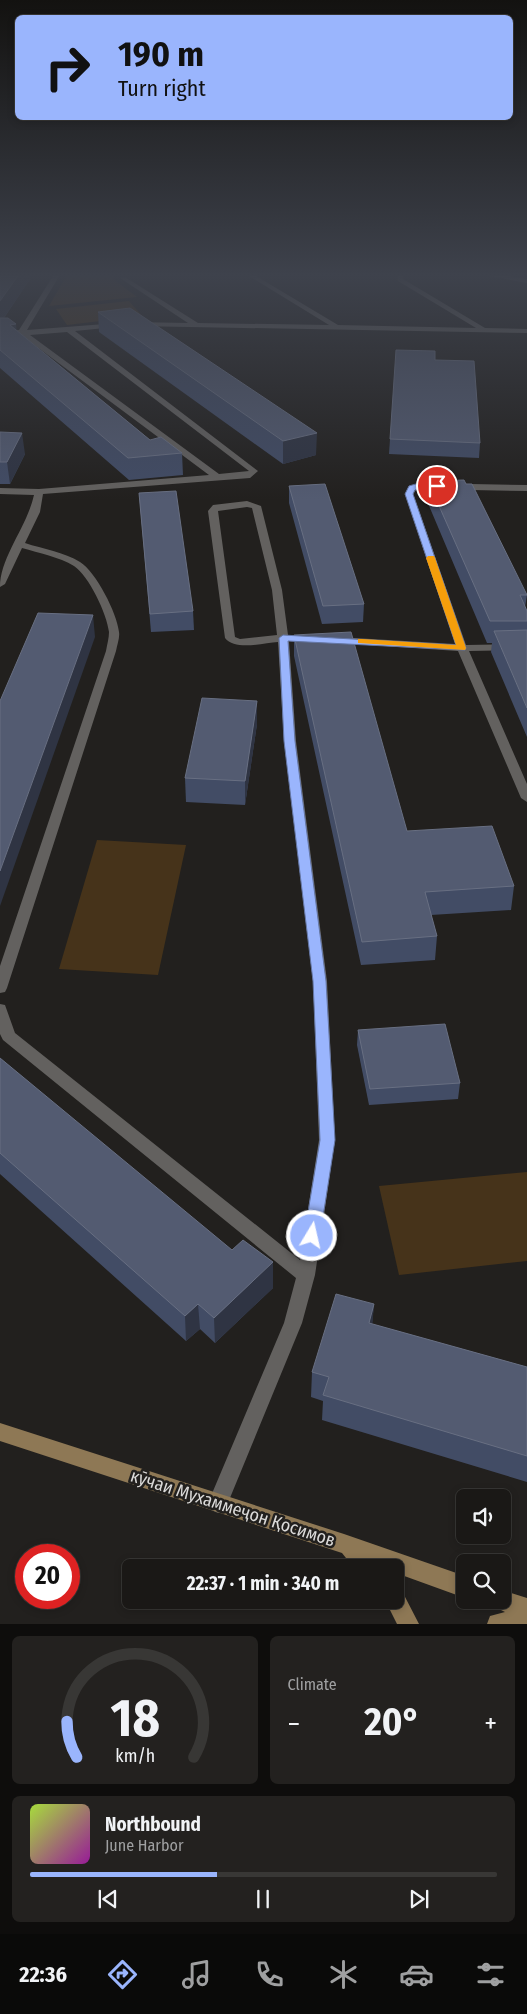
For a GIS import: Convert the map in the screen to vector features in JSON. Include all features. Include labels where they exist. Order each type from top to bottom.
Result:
[{"type":"street","name":"кӯчаи Мухаммеҷон Қосимов","points":[[0,1432],[344,1544],[456,1584]]},
{"type":"street","points":[[344,1544],[360,1559]]},
{"type":"street","points":[[511,1603],[527,1609]]},
{"type":"street","points":[[400,1609],[408,1624]]},
{"type":"street","points":[[498,1624],[527,1618]]},
{"type":"lane","points":[[45,349],[217,477]]},
{"type":"lane","points":[[0,491],[39,492],[250,475],[254,471],[93,349]]},
{"type":"lane","points":[[527,488],[419,486],[412,488],[409,494],[462,648],[527,798]]},
{"type":"lane","points":[[0,584],[35,512],[39,492]]},
{"type":"lane","points":[[218,1503],[293,1323],[306,1275],[327,1140],[320,981],[290,741],[283,638],[277,590],[256,506],[247,504],[216,507],[213,511],[230,638],[233,640],[240,642],[283,638],[462,648],[527,647]]},
{"type":"lane","points":[[0,988],[108,660],[114,633],[103,602],[90,578],[79,564],[18,544]]},
{"type":"lane","points":[[0,1009],[8,1036],[306,1275]]},
{"type":"shaded area","points":[[97,840],[186,845],[158,975],[59,969]]},
{"type":"shaded area","points":[[527,1172],[527,1261],[399,1275],[379,1186]]},
{"type":"building","points":[[39,349],[150,440],[161,437],[182,453],[128,458],[0,350]]},
{"type":"building","points":[[151,349],[191,349],[317,433],[283,441]]},
{"type":"building","points":[[396,350],[435,351],[435,360],[474,361],[480,443],[390,439]]},
{"type":"building","points":[[0,432],[22,433],[7,462],[0,462]]},
{"type":"building","points":[[464,480],[466,484],[472,484],[527,595],[520,595],[527,611],[527,621],[490,621],[428,481]]},
{"type":"building","points":[[325,484],[364,604],[323,606],[289,486]]},
{"type":"building","points":[[176,491],[193,611],[150,614],[139,493]]},
{"type":"building","points":[[38,613],[93,615],[0,871],[0,701]]},
{"type":"building","points":[[527,630],[527,708],[494,631]]},
{"type":"building","points":[[351,632],[407,831],[492,826],[514,886],[425,892],[437,936],[362,942],[294,635]]},
{"type":"building","points":[[202,698],[257,701],[245,781],[185,778]]},
{"type":"building","points":[[445,1024],[460,1083],[370,1089],[358,1030]]},
{"type":"building","points":[[0,1058],[232,1250],[243,1240],[273,1262],[214,1318],[198,1304],[185,1316],[0,1153]]},
{"type":"building","points":[[336,1294],[374,1304],[369,1323],[527,1367],[527,1456],[323,1395],[329,1377],[312,1372]]},
{"type":"slow traffic","points":[[362,641],[462,648],[431,558]]},
{"type":"route","points":[[312,1236],[327,1140],[320,981],[290,741],[283,638],[462,648],[409,494],[412,488],[437,486]]}]
